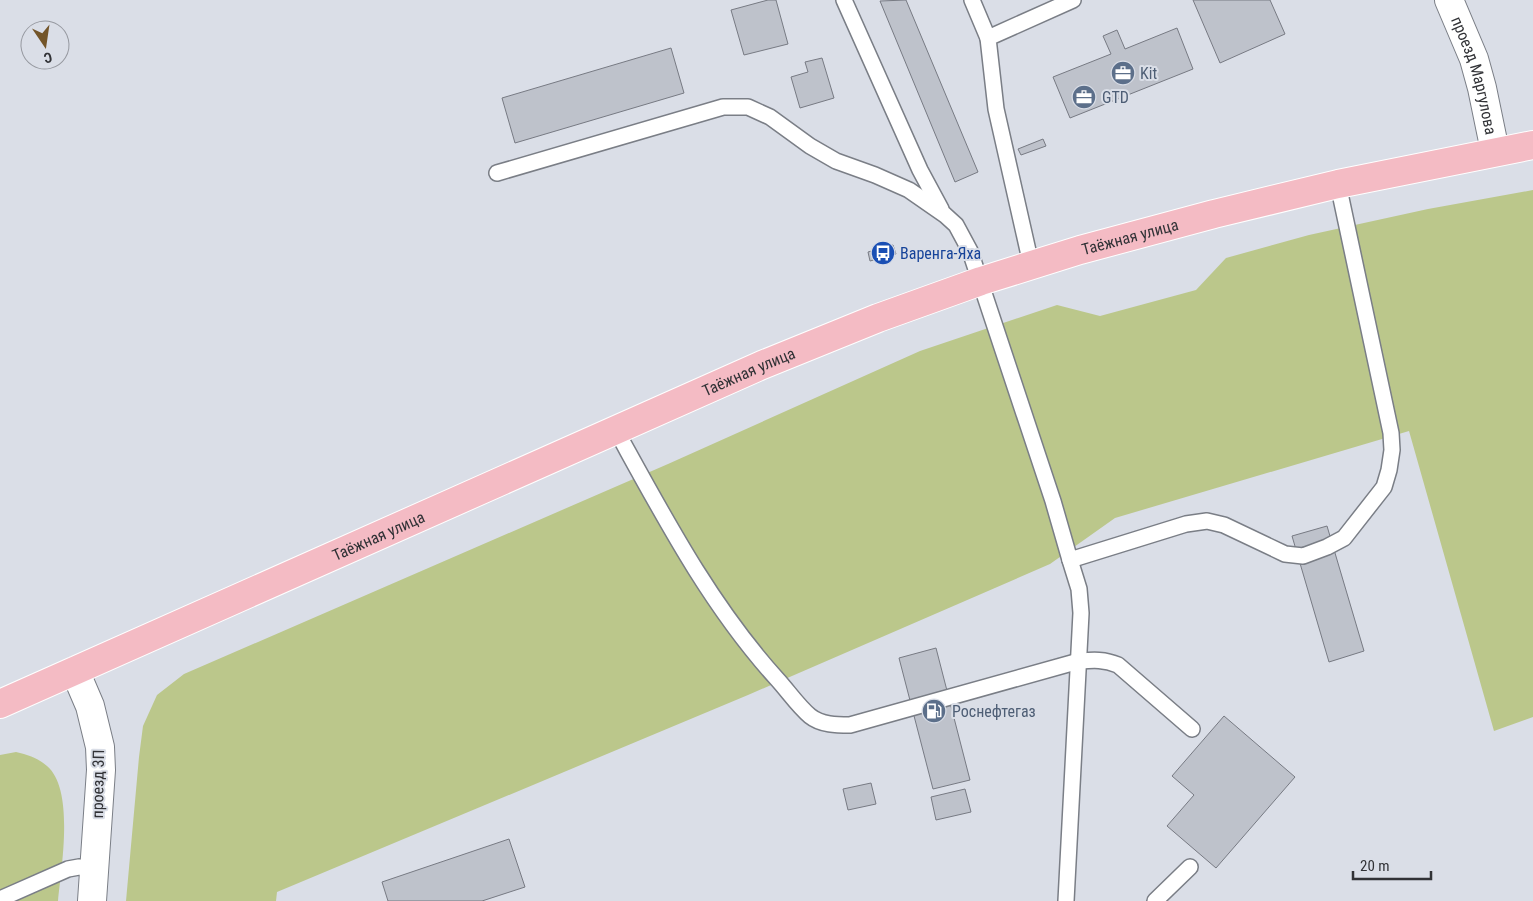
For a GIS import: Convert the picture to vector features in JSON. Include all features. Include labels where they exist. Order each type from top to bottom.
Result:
[{"type":"highway","name":"Таёжная улица","points":[[0,704],[762,365],[878,318],[1032,264],[1214,214],[1338,184],[1533,145]]},
{"type":"street","name":"проезд Маргулова","points":[[1448,0],[1474,59],[1495,152]]},
{"type":"street","name":"проезд 3П","points":[[75,670],[90,706],[100,748],[101,770],[92,901]]},
{"type":"lane","points":[[844,0],[920,170],[945,215]]},
{"type":"lane","points":[[972,0],[988,38],[996,109],[1032,264]]},
{"type":"lane","points":[[988,38],[1073,0]]},
{"type":"lane","points":[[498,173],[723,107],[748,107],[770,117],[810,146],[836,161],[908,190],[945,215],[956,225],[981,281],[1078,589],[1081,613],[1066,901]]},
{"type":"lane","points":[[1070,560],[1186,524],[1207,520],[1224,525],[1284,554],[1302,556],[1327,548],[1344,538],[1384,487],[1392,450],[1391,433],[1338,184]]},
{"type":"lane","points":[[616,430],[690,563],[722,612],[755,655],[811,717],[831,724],[850,725],[1079,661],[1096,659],[1118,665],[1192,729]]},
{"type":"lane","points":[[0,899],[68,869],[79,867],[94,869]]},
{"type":"lane","points":[[1155,901],[1190,867]]},
{"type":"green space","points":[[1533,190],[1533,717],[1494,731],[1409,431],[1115,518],[1050,564],[748,695],[277,892],[276,901],[126,901],[143,726],[157,695],[184,674],[668,464],[920,351],[1057,305],[1100,316],[1196,290],[1226,258],[1309,235],[1428,209]]},
{"type":"green space","points":[[16,752],[33,757],[47,766],[56,777],[61,793],[64,811],[64,830],[58,901],[0,901],[0,755]]},
{"type":"building","points":[[768,0],[776,0],[788,44],[744,55],[731,10]]},
{"type":"building","points":[[906,0],[978,172],[955,182],[880,1]]},
{"type":"building","points":[[1193,0],[1270,0],[1285,34],[1220,63]]},
{"type":"building","name":"Kit","points":[[1177,28],[1193,69],[1070,118],[1053,77],[1111,54],[1103,36],[1117,30],[1125,49]]},
{"type":"building","points":[[671,48],[684,93],[515,143],[502,98]]},
{"type":"building","points":[[822,58],[834,98],[800,108],[791,77],[808,72],[805,62]]},
{"type":"building","points":[[1043,139],[1046,146],[1021,155],[1018,149]]},
{"type":"building","points":[[893,245],[896,254],[870,261],[868,252]]},
{"type":"building","points":[[1327,526],[1364,651],[1329,662],[1292,536]]},
{"type":"building","points":[[936,648],[970,780],[933,789],[899,658]]},
{"type":"building","points":[[1224,716],[1295,777],[1216,868],[1167,826],[1194,795],[1172,776]]},
{"type":"building","points":[[871,783],[876,804],[848,810],[843,789]]},
{"type":"building","points":[[965,789],[971,812],[936,820],[931,797]]},
{"type":"building","points":[[509,839],[525,887],[482,901],[388,901],[382,882]]},
{"type":"place","name":"Kit","points":[[1123,73]]},
{"type":"place","name":"GTD","points":[[1084,97]]},
{"type":"place","name":"Варенга-Яха","points":[[883,253]]},
{"type":"place","name":"Роснефтегаз","points":[[934,711]]}]
